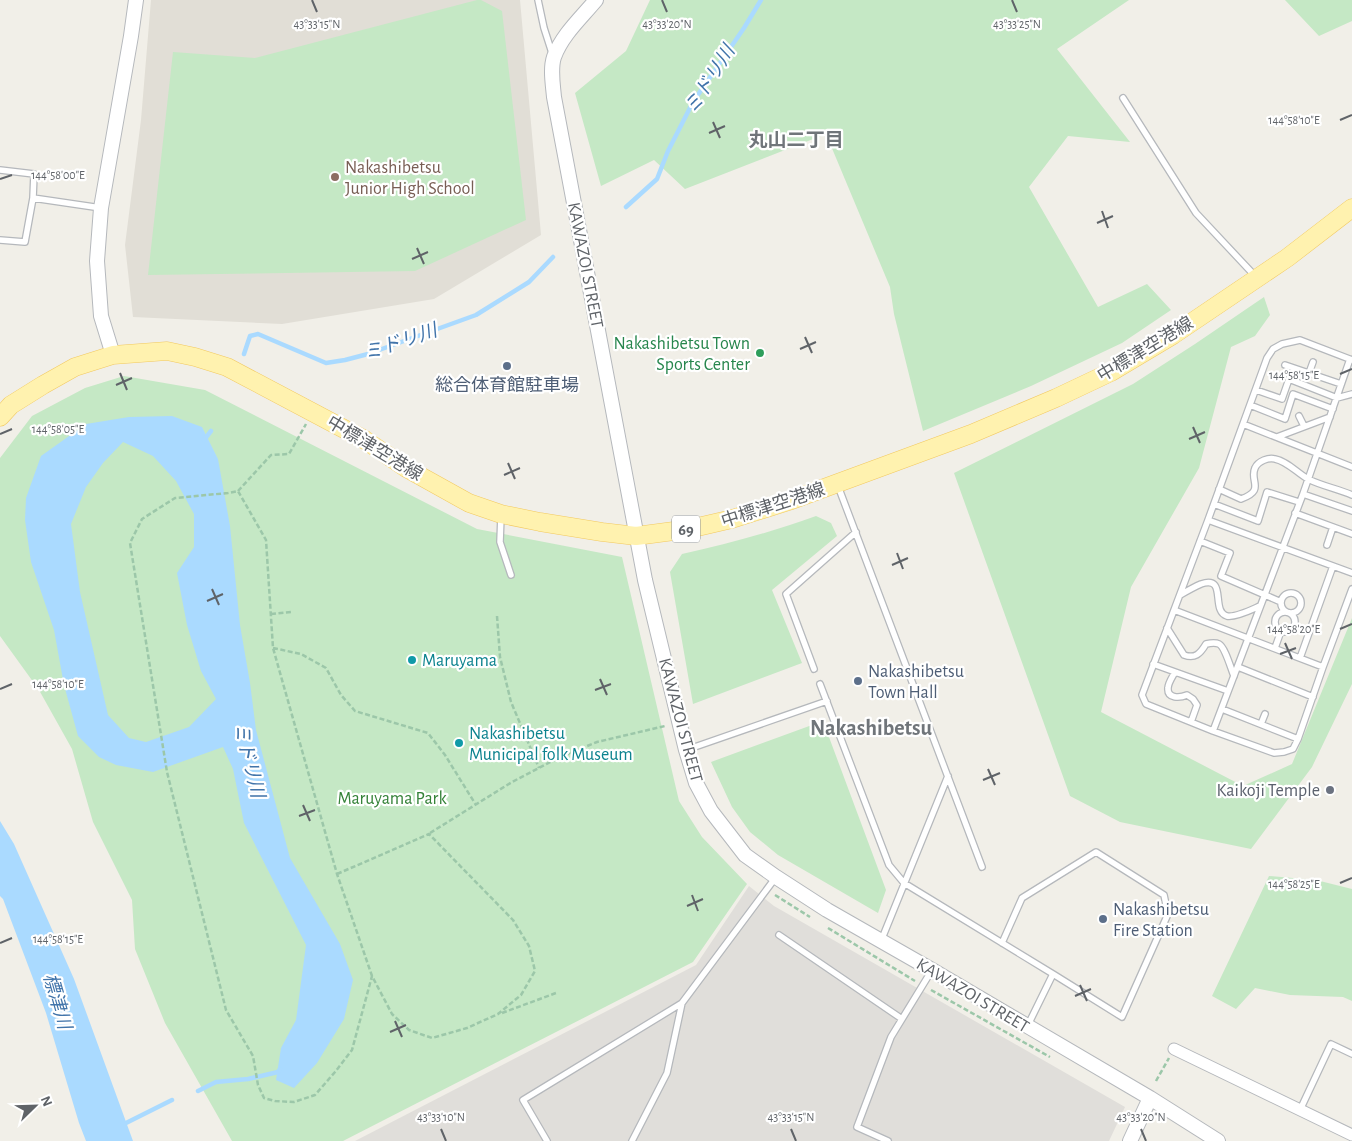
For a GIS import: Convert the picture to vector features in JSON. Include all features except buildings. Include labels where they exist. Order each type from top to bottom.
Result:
[{"type":"main road","name":"中標津空港線","points":[[0,417],[11,405],[75,367],[113,355],[167,352],[196,357],[227,367],[365,440],[406,468],[454,494],[501,514],[540,522],[636,536],[689,529],[732,520],[838,484],[972,434],[1056,398],[1103,375],[1173,335],[1287,258],[1352,208]]},
{"type":"street","points":[[113,355],[101,316],[97,261],[101,208],[130,46],[136,0]]},
{"type":"street","points":[[553,59],[563,39],[596,0]]},
{"type":"street","name":"KAWAZOI STREET","points":[[553,59],[554,97],[645,580],[686,750],[696,783],[711,811],[744,855],[776,877],[827,910],[1150,1098],[1218,1141]]},
{"type":"street","points":[[1174,1049],[1352,1135]]},
{"type":"street","points":[[1130,1141],[1150,1098]]},
{"type":"lane","points":[[538,0],[553,59]]},
{"type":"lane","points":[[1123,98],[1196,214],[1258,278]]},
{"type":"lane","points":[[0,170],[34,174],[33,198],[25,242],[0,240]]},
{"type":"lane","points":[[33,198],[101,208]]},
{"type":"lane","points":[[1213,732],[1303,494],[1351,360],[1300,340],[1282,344],[1274,349],[1267,358],[1220,490],[1142,695],[1146,704],[1213,732],[1274,753],[1293,749],[1352,589]]},
{"type":"lane","points":[[1308,373],[1313,362]]},
{"type":"lane","points":[[1285,365],[1341,384]]},
{"type":"lane","points":[[1344,376],[1352,378]]},
{"type":"lane","points":[[1256,390],[1282,399],[1289,379],[1336,398],[1352,394]]},
{"type":"lane","points":[[1250,405],[1285,418],[1293,394],[1333,409]]},
{"type":"lane","points":[[1299,416],[1304,426]]},
{"type":"lane","points":[[1277,437],[1330,416]]},
{"type":"lane","points":[[1243,424],[1352,467]]},
{"type":"lane","points":[[1220,490],[1241,499],[1248,496],[1254,491],[1256,484],[1255,468],[1265,460],[1273,458],[1280,460],[1308,479],[1352,495]]},
{"type":"lane","points":[[838,484],[982,867]]},
{"type":"lane","points":[[1214,504],[1258,521],[1267,492],[1299,502]]},
{"type":"lane","points":[[1303,494],[1352,511]]},
{"type":"lane","points":[[1295,513],[1352,534]]},
{"type":"lane","points":[[501,514],[500,542],[511,574]]},
{"type":"lane","points":[[1208,520],[1352,573]]},
{"type":"lane","points":[[1327,545],[1333,527]]},
{"type":"lane","points":[[814,669],[786,594],[856,532]]},
{"type":"lane","points":[[1200,541],[1230,553],[1221,576],[1282,602]]},
{"type":"lane","points":[[1300,658],[1333,566]]},
{"type":"lane","points":[[1180,595],[1207,583],[1214,585],[1217,589],[1219,596],[1218,606],[1221,612],[1227,616],[1234,616],[1260,606]]},
{"type":"lane","points":[[1289,613],[1280,613],[1276,618],[1276,626],[1281,631],[1288,632],[1294,626],[1294,619],[1289,613],[1283,608],[1282,599],[1289,594],[1294,594],[1300,600],[1301,605],[1294,613],[1289,613]]},
{"type":"lane","points":[[1174,610],[1323,667]]},
{"type":"lane","points":[[1167,628],[1184,655],[1190,657],[1196,656],[1201,652],[1206,644],[1218,644],[1222,647],[1234,676]]},
{"type":"lane","points":[[1275,648],[1281,631]]},
{"type":"lane","points":[[1153,664],[1228,691]]},
{"type":"lane","points":[[1238,667],[1313,697]]},
{"type":"lane","points":[[1175,672],[1168,688],[1169,694],[1174,698],[1181,698],[1187,695],[1193,699],[1197,705],[1191,722]]},
{"type":"lane","points":[[820,684],[889,865],[904,883],[1122,1017],[1168,914],[1164,895],[1096,852],[1022,898],[1002,943]]},
{"type":"lane","points":[[686,750],[826,701]]},
{"type":"lane","points":[[1222,709],[1298,739]]},
{"type":"lane","points":[[1261,724],[1265,714]]},
{"type":"lane","points":[[881,941],[948,776]]},
{"type":"lane","points":[[547,1141],[523,1100],[682,1003],[776,877]]},
{"type":"lane","points":[[779,935],[902,1019]]},
{"type":"lane","points":[[888,1141],[857,1127],[891,1037],[932,970]]},
{"type":"lane","points":[[1027,1027],[1053,974]]},
{"type":"lane","points":[[632,1141],[667,1073],[682,1003]]},
{"type":"lane","points":[[1300,1110],[1331,1044],[1352,1054]]},
{"type":"path","points":[[313,412],[289,454],[271,455],[238,491],[175,498],[142,519],[130,542],[167,772],[226,1010],[253,1056],[258,1084],[264,1098],[275,1101],[294,1102],[315,1095],[352,1050],[372,976]]},
{"type":"path","points":[[238,491],[266,540],[273,648],[337,874],[372,976],[392,1014],[409,1030],[432,1038],[466,1028],[556,993]]},
{"type":"path","points":[[271,614],[292,612]]},
{"type":"path","points":[[497,616],[500,657],[511,702],[539,768]]},
{"type":"path","points":[[273,648],[301,654],[326,668],[341,694],[355,711],[428,733],[445,755],[476,805]]},
{"type":"path","points":[[337,874],[429,834],[512,782],[560,758],[597,742],[665,726]]},
{"type":"path","points":[[429,834],[513,920],[529,946],[535,971],[521,995],[498,1014]]},
{"type":"path","points":[[1156,1081],[1174,1049]]},
{"type":"shaded area","name":"Nakashibetsu Junior High School","points":[[151,0],[520,0],[541,235],[434,299],[282,324],[133,317],[125,245],[141,120]]},
{"type":"shaded area","points":[[749,886],[774,906],[1125,1107],[1109,1141],[355,1141],[696,965]]},
{"type":"green space","name":"Nakashibetsu Junior High School","points":[[481,0],[502,11],[526,220],[415,271],[148,275],[173,52],[255,58]]},
{"type":"green space","points":[[650,0],[1129,0],[1057,49],[1130,142],[1068,136],[1029,187],[1098,307],[1147,284],[1171,310],[1122,343],[1031,386],[923,431],[894,314],[890,287],[826,134],[685,189],[654,160],[601,186],[575,93],[626,51]]},
{"type":"green space","points":[[1285,0],[1352,0],[1352,21],[1319,36]]},
{"type":"green space","points":[[1264,297],[1270,315],[1255,336],[1231,347],[1199,468],[1131,587],[1101,712],[1243,786],[1292,764],[1352,618],[1352,684],[1312,767],[1251,849],[1120,822],[1070,796],[954,473],[1133,384]]},
{"type":"green space","name":"Maruyama Park","points":[[124,376],[205,390],[477,529],[622,557],[679,801],[702,837],[747,884],[693,962],[343,1141],[232,1141],[165,1023],[135,949],[132,900],[93,822],[72,749],[39,690],[0,636],[0,458],[32,416],[85,388]]},
{"type":"green space","points":[[816,516],[831,523],[837,536],[772,590],[802,663],[693,704],[670,572],[682,554],[749,537]]},
{"type":"green space","points":[[823,721],[886,890],[878,913],[778,855],[750,832],[732,807],[711,762]]},
{"type":"green space","points":[[1269,876],[1316,880],[1352,889],[1352,1001],[1343,997],[1290,995],[1255,988],[1236,1009],[1212,996]]},
{"type":"water","points":[[172,416],[202,427],[218,459],[230,526],[240,625],[256,730],[290,858],[340,944],[353,980],[344,1019],[317,1063],[294,1088],[276,1080],[281,1048],[296,1020],[306,945],[244,823],[233,769],[223,747],[153,772],[116,765],[99,757],[78,736],[64,685],[54,630],[31,562],[25,520],[26,498],[41,456],[86,424],[129,417]],"holes":[[[123,442],[153,456],[176,481],[194,514],[194,547],[177,573],[187,625],[201,671],[216,699],[189,727],[146,742],[129,738],[108,715],[80,592],[71,524],[86,487],[103,463]]]},
{"type":"water","name":"標津川","points":[[0,821],[14,844],[74,979],[133,1141],[86,1141],[46,1013],[3,899],[0,896]]},
{"type":"waterway","name":"ミドリ川","points":[[626,207],[657,179],[668,151],[693,102],[761,0]]},
{"type":"waterway","name":"ミドリ川","points":[[244,354],[250,336],[258,334],[326,363],[368,354],[476,315],[529,282],[553,257]]},
{"type":"waterway","name":"ミドリ川","points":[[204,440],[211,431]]},
{"type":"waterway","points":[[198,1091],[216,1082],[248,1079],[278,1072],[280,1069]]},
{"type":"waterway","points":[[122,1125],[172,1100]]},
{"type":"place","name":"Nakashibetsu Junior High School","points":[[335,177]]},
{"type":"place","name":"Nakashibetsu Town Sports Center","points":[[760,353]]},
{"type":"place","name":"総合体育館駐車場","points":[[507,366]]},
{"type":"place","name":"Maruyama","points":[[412,660]]},
{"type":"place","name":"Nakashibetsu Town Hall","points":[[858,681]]},
{"type":"place","name":"Nakashibetsu Municipal folk Museum","points":[[459,743]]},
{"type":"place","name":"Kaikoji Temple","points":[[1330,790]]},
{"type":"place","name":"Nakashibetsu Fire Station","points":[[1103,919]]},
{"type":"district","name":"丸山二丁目","points":[[796,139]]},
{"type":"district","name":"Nakashibetsu","points":[[871,727]]}]
